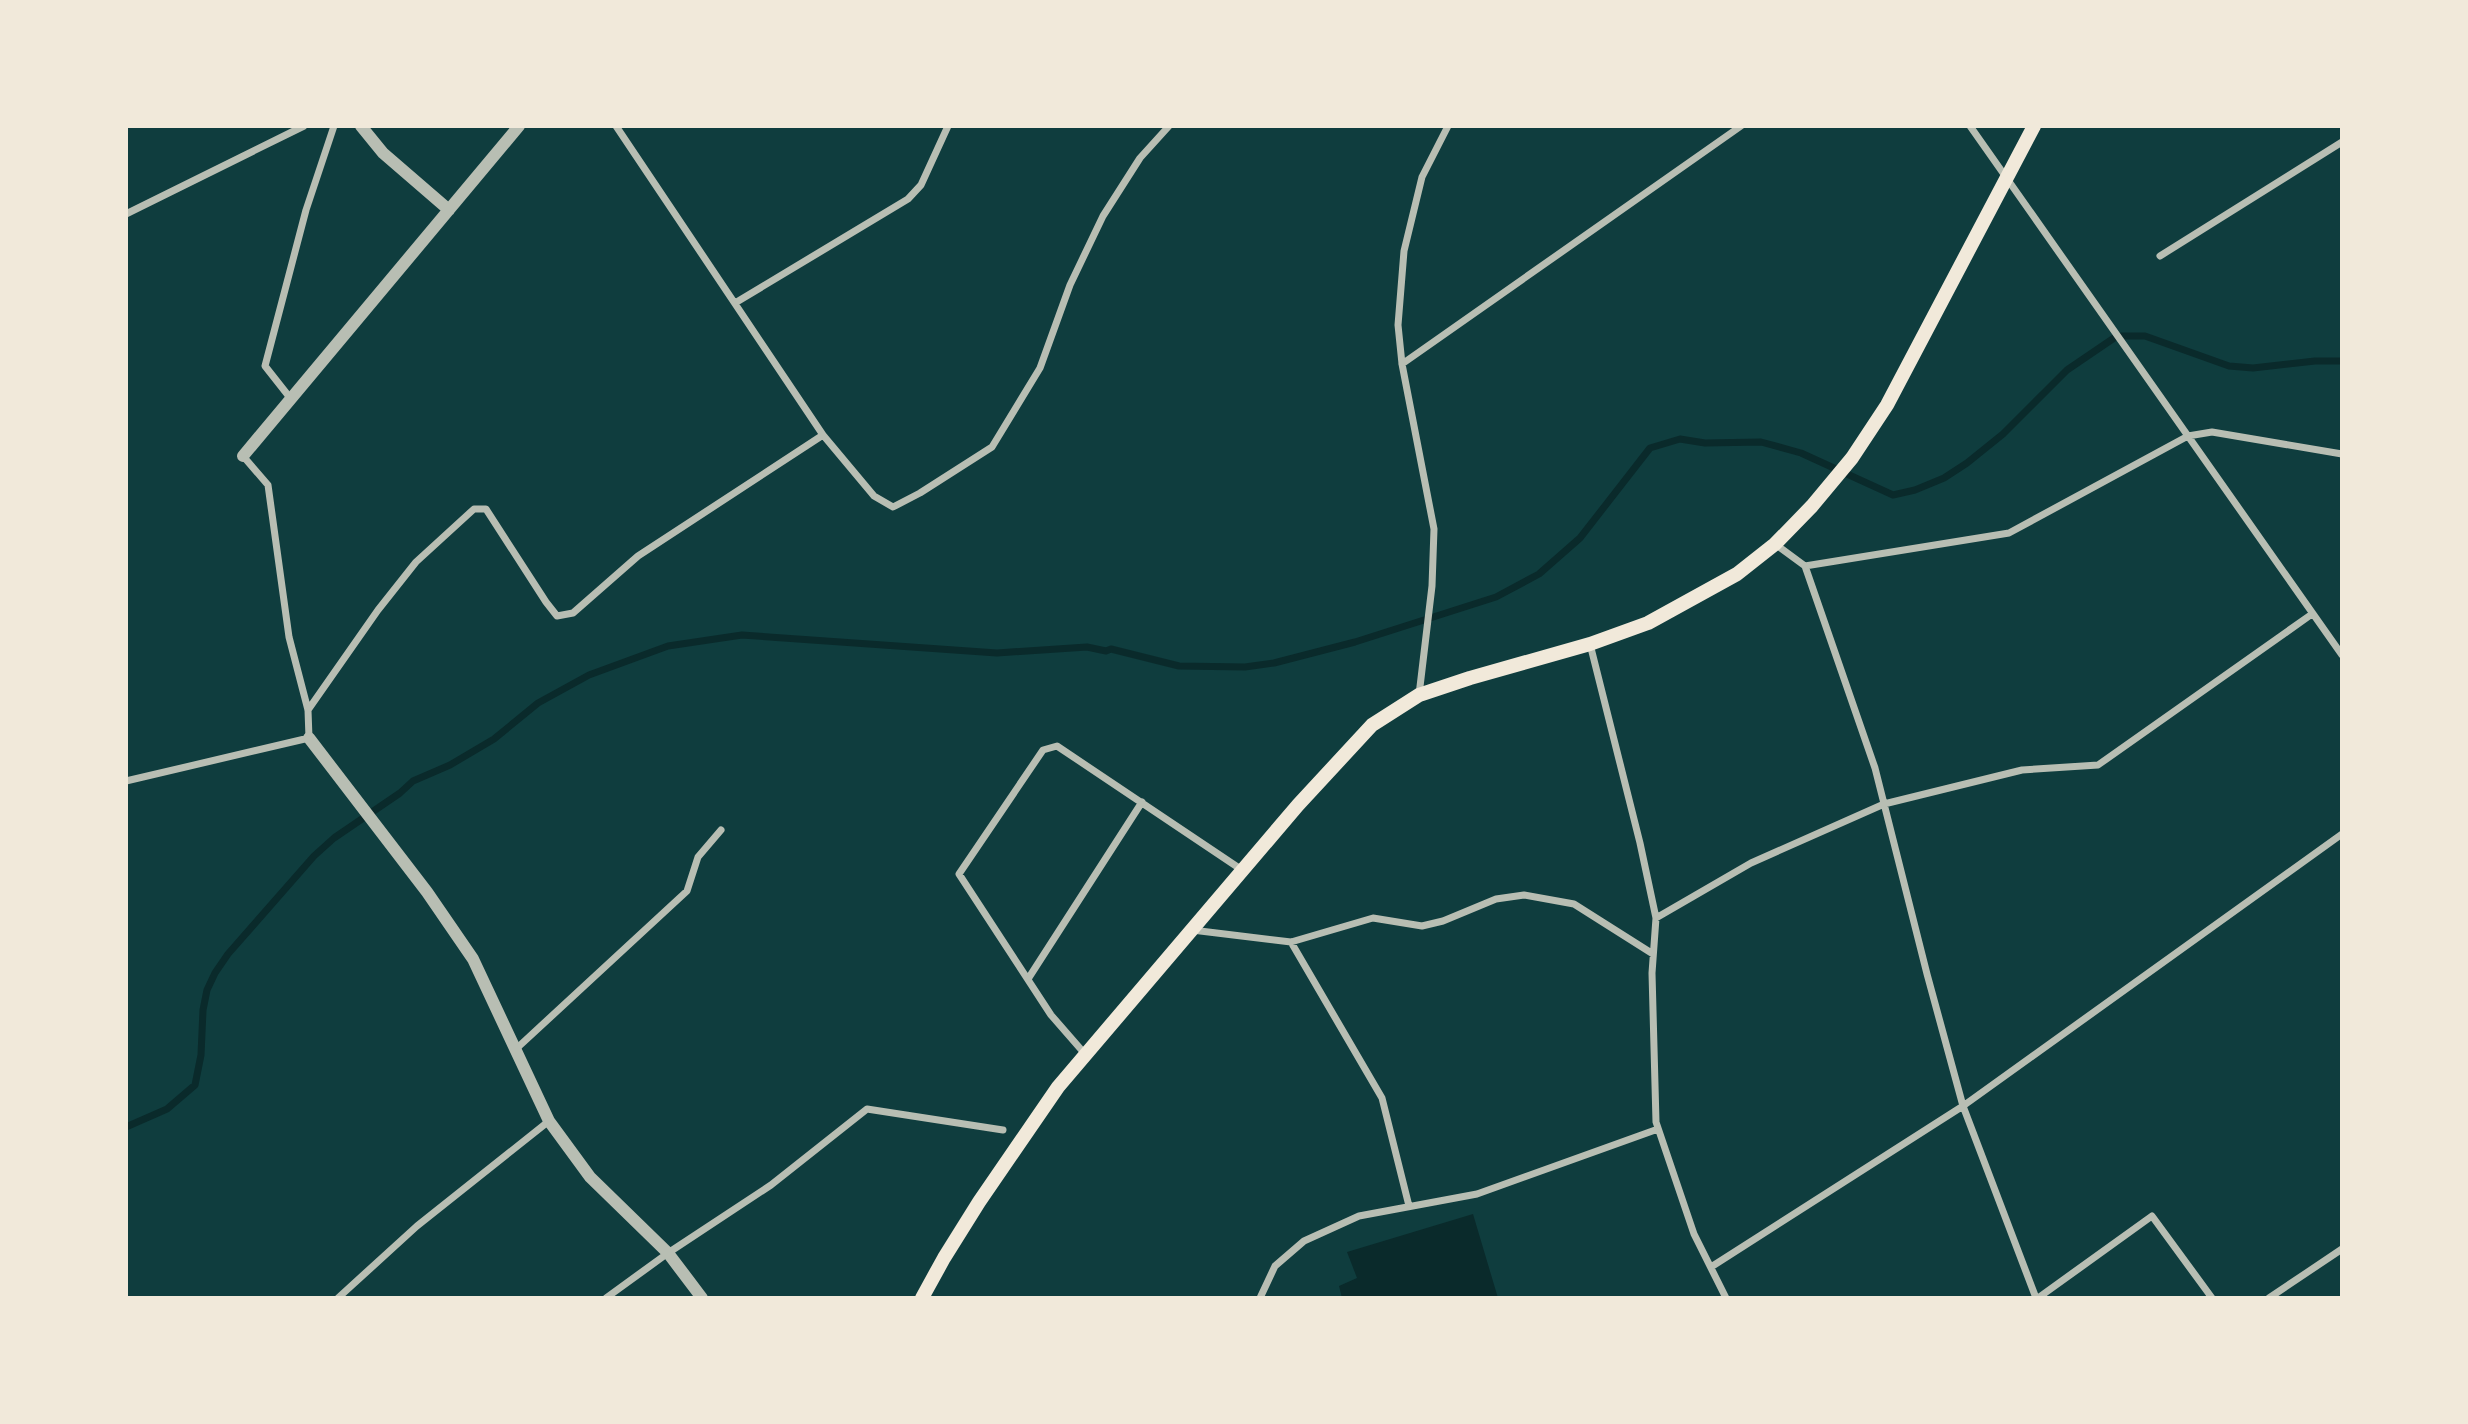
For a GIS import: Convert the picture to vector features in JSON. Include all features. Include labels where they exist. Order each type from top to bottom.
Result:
[{"type":"main road","points":[[922,1298],[979,1202],[1058,1087],[1324,776],[1372,725],[1419,695],[1590,644],[1648,623],[1737,574],[1775,544],[1812,506],[1852,458],[1887,405],[2034,126]]},
{"type":"street","points":[[126,214],[304,126]]},
{"type":"street","points":[[291,399],[265,366],[306,210],[334,126]]},
{"type":"street","points":[[361,126],[383,153],[449,210]]},
{"type":"street","points":[[519,126],[243,456],[268,485],[289,637],[308,710],[309,738],[427,892],[473,959],[549,1121],[590,1177],[668,1253],[702,1298]]},
{"type":"street","points":[[616,126],[823,435],[874,496],[893,507],[992,447],[1040,368],[1070,285],[1103,216],[1140,158],[1169,126]]},
{"type":"street","points":[[734,303],[908,199],[921,185],[948,126]]},
{"type":"street","points":[[1419,695],[1432,586],[1434,529],[1402,364],[1398,325],[1404,251],[1422,177],[1448,126]]},
{"type":"street","points":[[1402,364],[1741,126]]},
{"type":"street","points":[[1970,126],[2342,655]]},
{"type":"street","points":[[2160,256],[2342,142]]},
{"type":"street","points":[[1805,566],[2009,533],[2188,436],[2212,432],[2342,454]]},
{"type":"street","points":[[308,710],[378,610],[416,562],[474,509],[486,509],[557,616],[573,612],[638,556],[823,435]]},
{"type":"street","points":[[1775,544],[1805,566],[1875,768],[1963,1106],[2037,1298],[2152,1216],[2212,1298]]},
{"type":"street","points":[[1656,918],[1751,863],[1884,804],[2022,770],[2098,765],[2312,614]]},
{"type":"street","points":[[1590,644],[1656,918],[1651,973],[1656,1122],[1694,1234],[1726,1298]]},
{"type":"street","points":[[126,781],[309,738]]},
{"type":"street","points":[[1086,1055],[1051,1015],[959,874],[1043,750],[1057,746],[1243,870]]},
{"type":"street","points":[[1028,979],[1142,802]]},
{"type":"street","points":[[516,1049],[687,891],[698,858],[721,830]]},
{"type":"street","points":[[1711,1267],[1963,1106],[2342,834]]},
{"type":"street","points":[[1192,930],[1291,942],[1373,918],[1422,926],[1443,921],[1496,899],[1524,895],[1573,904],[1653,954]]},
{"type":"street","points":[[1291,942],[1382,1098],[1409,1206]]},
{"type":"street","points":[[606,1298],[771,1185],[867,1109],[1003,1130]]},
{"type":"street","points":[[338,1298],[417,1226],[549,1121]]},
{"type":"street","points":[[1260,1298],[1275,1266],[1304,1241],[1359,1216],[1477,1194],[1658,1129]]},
{"type":"street","points":[[2269,1298],[2342,1249]]},
{"type":"water","points":[[1473,1214],[1498,1298],[1342,1298],[1339,1286],[1357,1278],[1347,1252]]},
{"type":"waterway","points":[[126,1127],[167,1109],[195,1085],[201,1055],[203,1010],[207,990],[215,973],[228,954],[314,856],[334,838],[400,793],[413,781],[450,765],[494,739],[538,703],[589,675],[668,646],[742,635],[997,653],[1087,647],[1106,651],[1111,649],[1179,666],[1245,667],[1274,663],[1355,642],[1496,597],[1539,574],[1580,538],[1650,448],[1680,439],[1705,443],[1761,442],[1801,453],[1893,495],[1915,490],[1944,478],[1967,463],[2003,434],[2067,370],[2117,336],[2145,336],[2229,366],[2253,368],[2315,361],[2342,361]]}]
